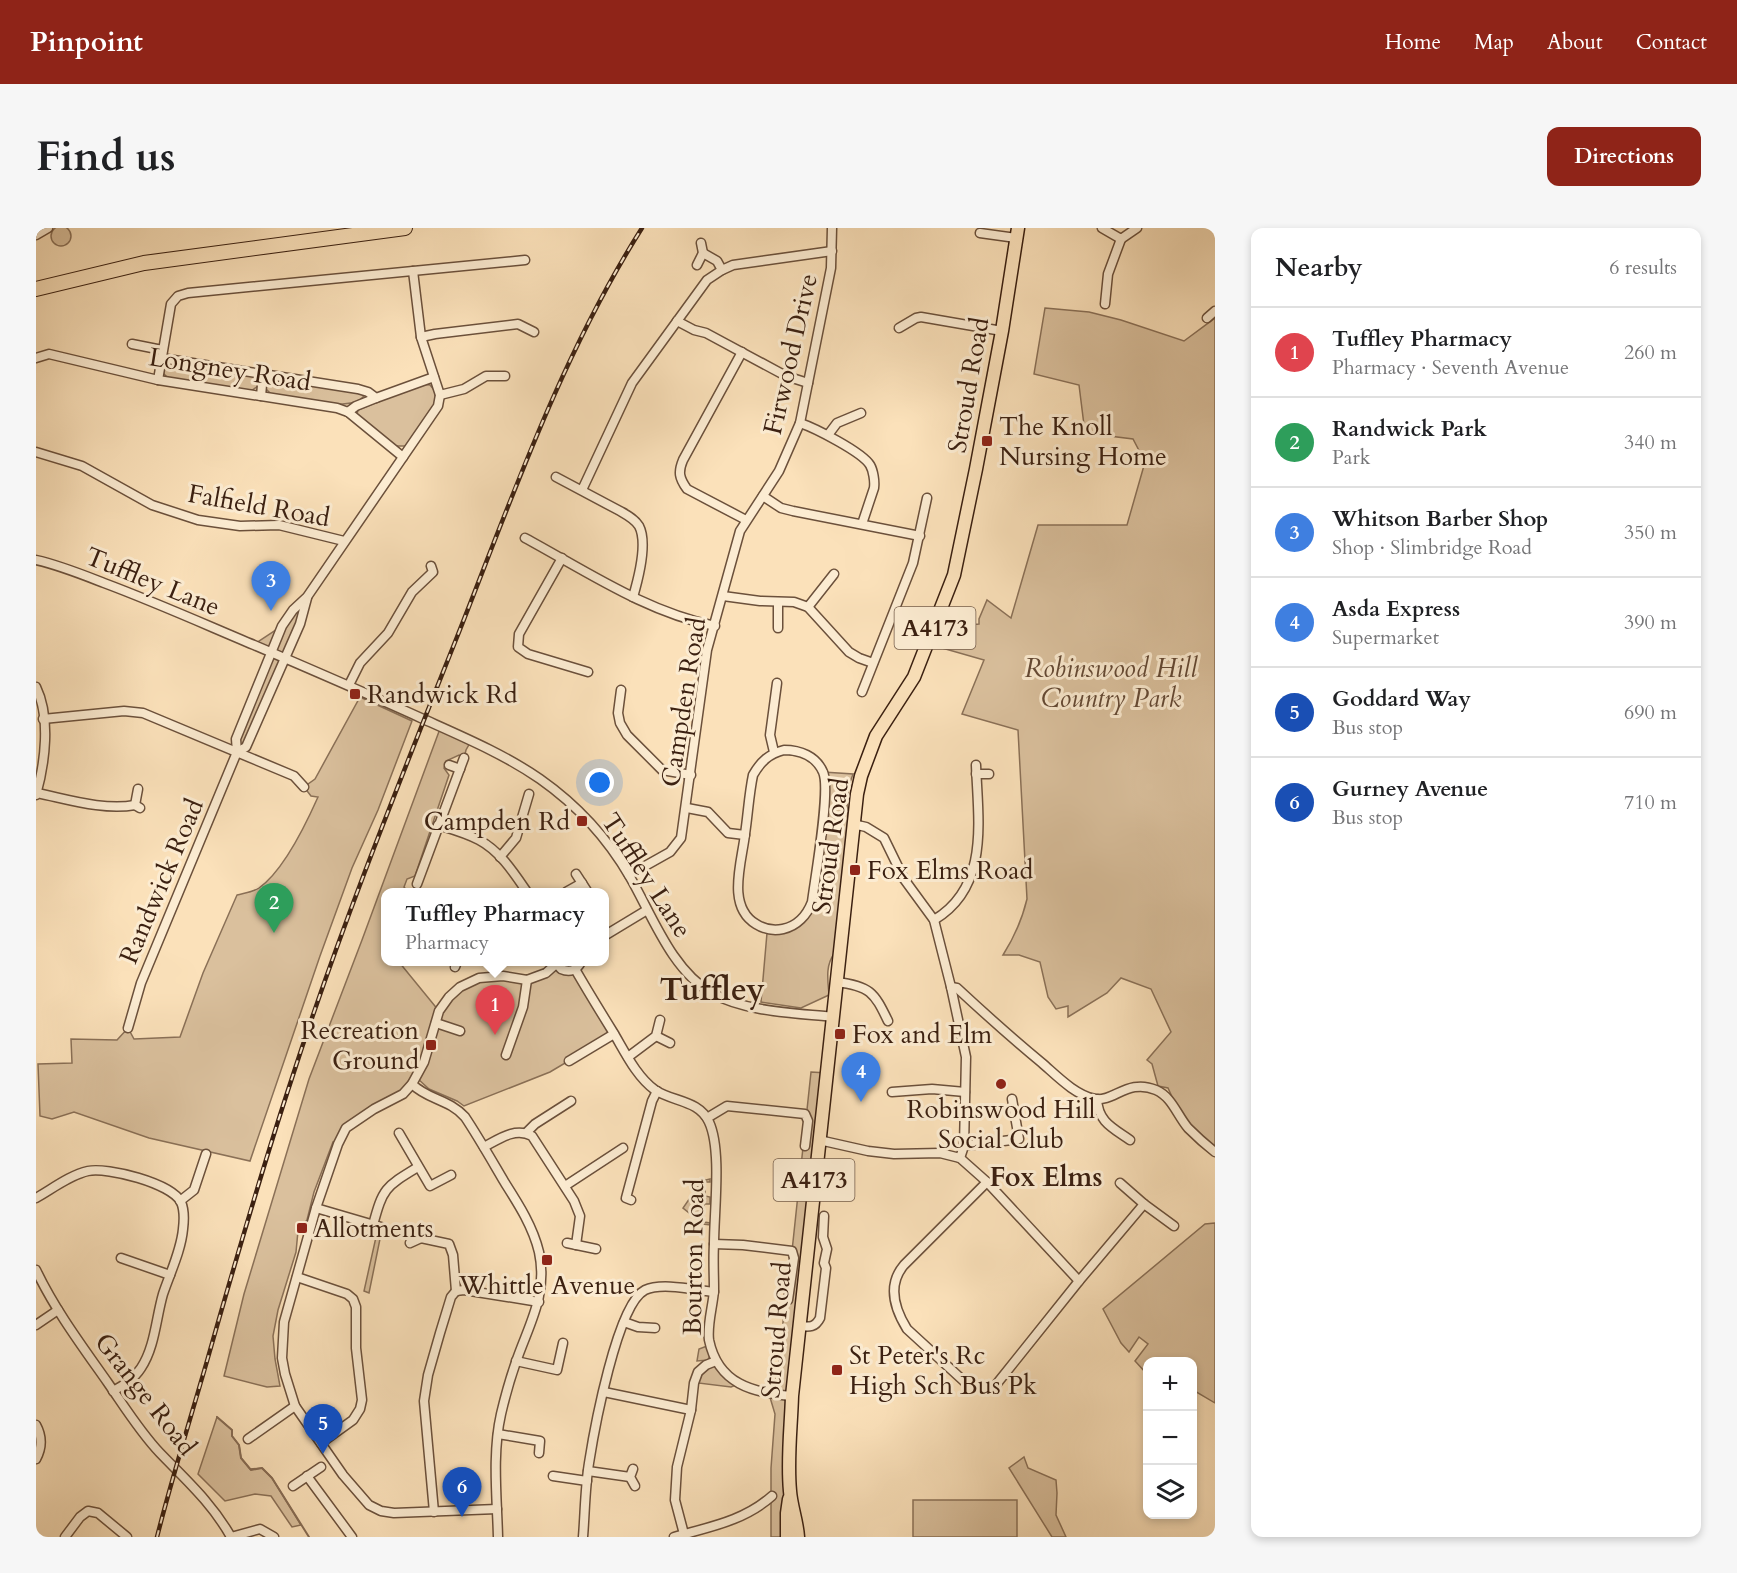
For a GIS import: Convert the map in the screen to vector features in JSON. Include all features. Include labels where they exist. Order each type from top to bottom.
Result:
[{"type":"highway","points":[[36,289],[144,263],[405,228]]},
{"type":"main road","name":"Stroud Road","points":[[798,1537],[788,1472],[792,1396],[857,794],[876,736],[914,677],[954,575],[1002,331],[1017,233]]},
{"type":"main road","name":"Stroud Road","points":[[788,1537],[787,1513],[790,1495]]},
{"type":"street","points":[[36,235],[48,228]]},
{"type":"street","name":"Firwood Drive","points":[[749,517],[790,450],[806,404],[808,383],[827,293],[832,228]]},
{"type":"street","points":[[1102,228],[1121,239]]},
{"type":"street","points":[[1104,305],[1108,274],[1121,239],[1137,228]]},
{"type":"street","points":[[980,234],[1017,233]]},
{"type":"street","points":[[697,264],[703,253],[701,243]]},
{"type":"street","points":[[582,490],[632,383],[707,280],[722,270],[743,263],[832,251]]},
{"type":"street","points":[[703,253],[717,261],[722,270]]},
{"type":"street","points":[[158,380],[171,303],[178,296],[188,293],[525,260]]},
{"type":"street","points":[[307,597],[438,406],[440,398],[421,337],[413,271]]},
{"type":"street","points":[[1207,318],[1215,311]]},
{"type":"street","points":[[905,328],[921,317],[1002,331]]},
{"type":"street","points":[[677,321],[694,330],[706,333],[786,376],[808,383]]},
{"type":"street","points":[[421,337],[518,324],[534,332]]},
{"type":"street","points":[[132,344],[162,354],[264,375],[358,389],[376,398]]},
{"type":"street","points":[[742,352],[679,470],[681,480],[687,489],[749,517]]},
{"type":"street","name":"Longney Road","points":[[36,358],[49,354],[158,380],[337,408],[348,412],[403,457]]},
{"type":"street","points":[[261,396],[264,375]]},
{"type":"street","points":[[440,398],[464,389],[486,376],[505,376]]},
{"type":"street","points":[[348,412],[356,406],[434,377]]},
{"type":"street","points":[[828,435],[833,425],[859,415]]},
{"type":"street","points":[[800,423],[828,435],[870,466],[874,488],[862,524]]},
{"type":"street","name":"Falfield Road","points":[[36,452],[82,466],[152,505],[198,520],[240,526],[279,525],[344,541]]},
{"type":"street","points":[[556,477],[631,517],[639,526],[642,536],[641,558],[633,597]]},
{"type":"street","points":[[763,496],[781,508],[920,536]]},
{"type":"street","points":[[862,692],[913,563],[927,498]]},
{"type":"street","points":[[915,508],[925,510]]},
{"type":"street","name":"Campden Road","points":[[629,875],[670,852],[681,838],[687,808],[707,650],[735,544],[749,517]]},
{"type":"street","points":[[525,538],[633,597],[691,620],[715,626]]},
{"type":"street","points":[[562,558],[519,634],[518,647],[528,654],[588,672]]},
{"type":"street","name":"Tuffley Lane","points":[[36,560],[54,564],[146,599],[349,685],[471,741],[539,778],[573,804],[592,824],[629,875],[677,961],[693,980],[711,993],[731,1003],[833,1017]]},
{"type":"street","points":[[349,685],[360,663],[388,633],[412,592],[435,571]]},
{"type":"street","points":[[808,607],[834,574]]},
{"type":"street","points":[[723,596],[794,602],[808,607],[849,652],[873,663]]},
{"type":"street","name":"Randwick Road","points":[[128,1028],[141,983],[237,752],[236,739],[287,618],[292,610],[307,597]]},
{"type":"street","name":"Randwick Road","points":[[237,752],[246,747],[300,624],[307,597]]},
{"type":"street","points":[[778,602],[778,628]]},
{"type":"street","points":[[774,752],[770,735],[777,683]]},
{"type":"street","points":[[36,687],[44,719],[44,759],[37,789],[105,806],[125,807],[138,806],[138,789]]},
{"type":"street","points":[[621,690],[618,712],[620,723],[627,735],[662,771],[691,775]]},
{"type":"street","points":[[44,719],[124,711],[143,713],[294,776],[304,788]]},
{"type":"street","points":[[793,750],[811,757],[823,772],[825,792],[812,902],[809,910],[795,925],[768,929],[749,919],[744,912],[738,893],[745,835],[753,775],[758,765],[774,752],[793,750]]},
{"type":"street","points":[[417,884],[464,758]]},
{"type":"street","points":[[449,765],[460,769]]},
{"type":"street","points":[[934,920],[952,907],[964,891],[977,857],[976,765]]},
{"type":"street","points":[[976,774],[989,774]]},
{"type":"street","points":[[500,856],[516,838],[529,794]]},
{"type":"street","points":[[687,808],[708,812],[728,833],[745,835]]},
{"type":"street","points":[[853,824],[866,827],[884,838],[904,879],[934,920],[966,1057],[964,1146],[960,1158]]},
{"type":"street","points":[[438,825],[477,838],[500,856],[522,888]]},
{"type":"street","points":[[576,874],[585,888]]},
{"type":"street","points":[[573,888],[582,883]]},
{"type":"street","points":[[609,933],[648,910]]},
{"type":"street","points":[[497,1509],[386,1512],[369,1505],[349,1482],[296,1406],[282,1358],[284,1322],[316,1208],[338,1144],[346,1128],[374,1109],[403,1094],[412,1084],[424,1062],[440,1011],[449,997],[470,981],[491,976],[527,980],[546,973],[552,966]]},
{"type":"street","points":[[559,966],[565,971],[577,966]]},
{"type":"street","points":[[574,969],[645,1082],[657,1091],[690,1104],[707,1118],[728,1106],[805,1114],[808,1121],[805,1146]]},
{"type":"street","points":[[506,1055],[523,1007],[527,980]]},
{"type":"street","points":[[836,982],[865,989],[876,996],[888,1017]]},
{"type":"street","points":[[951,987],[957,987],[995,1024],[1062,1080],[1085,1096],[1104,1098],[1133,1086],[1156,1090],[1172,1103],[1188,1127],[1215,1152]]},
{"type":"street","points":[[628,1058],[656,1036],[660,1020]]},
{"type":"street","points":[[436,1023],[460,1031]]},
{"type":"street","points":[[569,1061],[614,1034]]},
{"type":"street","points":[[656,1036],[670,1043]]},
{"type":"street","points":[[412,1084],[420,1092],[458,1109],[484,1147],[528,1221],[539,1254],[541,1273],[539,1302],[505,1396],[498,1434],[496,1460],[498,1537]]},
{"type":"street","points":[[892,1092],[932,1089],[965,1092]]},
{"type":"street","points":[[631,1200],[626,1198],[652,1101],[657,1091]]},
{"type":"street","points":[[964,1146],[1019,1139],[1012,1099]]},
{"type":"street","points":[[1097,1099],[1099,1113],[1103,1120],[1130,1140]]},
{"type":"street","points":[[526,1133],[564,1101]]},
{"type":"street","name":"Bourton Road","points":[[707,1118],[714,1138],[714,1292],[709,1338],[717,1361],[736,1382],[748,1389],[792,1396]]},
{"type":"street","points":[[484,1147],[512,1133],[520,1132],[532,1136],[565,1186],[580,1216],[572,1244],[596,1249]]},
{"type":"street","points":[[399,1133],[430,1186],[451,1176]]},
{"type":"street","points":[[819,1140],[868,1151],[894,1154],[940,1153],[960,1158],[987,1182],[1079,1281]]},
{"type":"street","points":[[565,1186],[623,1148]]},
{"type":"street","points":[[180,1201],[194,1190],[204,1158]]},
{"type":"street","points":[[316,1208],[377,1226],[381,1197],[392,1183],[418,1167]]},
{"type":"street","points":[[36,1198],[82,1173],[99,1170],[140,1179],[162,1187],[180,1201],[183,1229],[152,1342],[142,1367],[133,1377],[113,1390]]},
{"type":"street","points":[[987,1182],[898,1271],[892,1286],[901,1320],[907,1329],[975,1389],[990,1389],[1003,1376],[1144,1204]]},
{"type":"street","points":[[1120,1183],[1174,1226]]},
{"type":"street","points":[[799,1326],[812,1327],[820,1318],[827,1249],[823,1238],[824,1216]]},
{"type":"street","points":[[410,1243],[421,1238],[448,1245],[453,1255],[456,1291]]},
{"type":"street","points":[[714,1244],[792,1251],[794,1258],[788,1300]]},
{"type":"street","points":[[121,1258],[170,1275]]},
{"type":"street","points":[[806,1259],[824,1263]]},
{"type":"street","name":"Grange Road","points":[[36,1270],[58,1310],[126,1412],[160,1454],[198,1490],[231,1537]]},
{"type":"street","points":[[297,1277],[347,1294],[353,1299],[356,1307],[356,1348],[362,1392],[360,1409],[353,1420],[321,1443]]},
{"type":"street","points":[[583,1537],[588,1471],[604,1392],[624,1322],[636,1299],[643,1291],[655,1287],[714,1292]]},
{"type":"street","points":[[434,1512],[424,1401],[428,1375],[451,1297],[456,1291],[464,1290],[539,1302]]},
{"type":"street","points":[[36,1325],[58,1310]]},
{"type":"street","points":[[624,1322],[638,1327],[658,1327]]},
{"type":"street","points":[[516,1361],[557,1370],[563,1342]]},
{"type":"street","points":[[684,1534],[675,1500],[675,1480],[691,1410],[694,1383],[698,1372],[706,1365],[717,1361]]},
{"type":"street","points":[[604,1392],[691,1410]]},
{"type":"street","points":[[248,1440],[296,1406]]},
{"type":"street","points":[[36,1425],[41,1436],[41,1445],[36,1459]]},
{"type":"street","points":[[498,1434],[540,1441],[539,1453]]},
{"type":"street","points":[[293,1486],[321,1467]]},
{"type":"street","points":[[588,1471],[632,1473],[635,1486]]},
{"type":"street","points":[[307,1476],[352,1537]]},
{"type":"street","points":[[553,1476],[587,1481]]},
{"type":"street","points":[[674,1537],[742,1516],[758,1508],[772,1496]]},
{"type":"street","points":[[65,1537],[80,1517],[88,1511],[98,1513],[127,1537]]},
{"type":"street","points":[[231,1537],[260,1529],[274,1537]]},
{"type":"green space","points":[[61,226],[68,229],[71,236],[68,243],[61,246],[54,243],[51,236],[54,229]]},
{"type":"green space","name":"Robinswood Hill Country Park","points":[[1045,308],[1089,312],[1184,341],[1215,318],[1215,1146],[1187,1121],[1168,1088],[1158,1086],[1152,1064],[1147,1060],[1171,1032],[1151,989],[1121,978],[1107,993],[1068,1017],[1068,1006],[1056,1009],[1048,997],[1040,962],[1019,955],[1003,955],[1018,928],[1027,899],[1018,730],[962,714],[984,660],[935,646],[949,607],[970,623],[979,624],[987,600],[1011,618],[1038,525],[1127,525],[1145,462],[1133,439],[1085,433],[1079,385],[1034,374]]},
{"type":"green space","points":[[164,364],[255,376],[259,378],[258,386],[251,391],[168,378],[162,372]]},
{"type":"green space","points":[[271,378],[362,393],[364,396],[346,404],[334,404],[271,394],[266,389],[266,381]]},
{"type":"green space","points":[[422,384],[430,385],[435,391],[437,400],[406,446],[396,446],[357,414],[358,410]]},
{"type":"green space","points":[[307,597],[246,747],[237,752],[236,739],[272,653],[253,645],[282,626]]},
{"type":"green space","points":[[360,697],[412,721],[378,810],[352,868],[250,1161],[149,1138],[74,1112],[52,1119],[40,1116],[38,1064],[72,1063],[71,1039],[117,1040],[128,1028],[134,1039],[180,1037],[203,973],[237,895],[257,889],[268,880],[285,859],[318,797],[311,796],[304,787],[315,779]]},
{"type":"green space","points":[[441,726],[471,741],[464,758],[459,755],[446,761],[444,768],[449,775],[415,876],[407,879],[405,888],[381,888]]},
{"type":"green space","points":[[823,772],[853,774],[849,785],[848,817],[834,954],[828,969],[829,995],[801,1008],[761,1002],[767,933],[785,928],[809,910],[825,792]]},
{"type":"green space","points":[[381,889],[381,966],[402,966],[439,1011],[449,997],[479,978],[527,980],[552,966],[564,966],[575,969],[614,1034],[550,1072],[464,1106],[429,1089],[417,1078],[412,1084],[355,1121],[338,1144],[333,1142],[314,1192],[307,1220],[298,1231],[296,1252],[278,1310],[273,1336],[280,1386],[267,1387],[224,1376],[244,1294],[309,1079]]},
{"type":"green space","points":[[811,1072],[827,1073],[806,1253],[787,1537],[771,1537],[771,1468],[775,1414],[769,1394],[778,1374]]},
{"type":"green space","points":[[703,1179],[710,1179],[710,1182],[705,1182],[705,1196],[710,1197],[710,1204],[704,1204],[704,1222],[710,1225],[703,1224],[683,1208]]},
{"type":"green space","points":[[1215,1223],[1215,1403],[1197,1392],[1197,1357],[1143,1357],[1143,1370],[1135,1361],[1148,1344],[1139,1337],[1129,1352],[1121,1343],[1103,1309],[1205,1224]]},
{"type":"green space","points":[[376,1237],[380,1239],[369,1293],[364,1291]]},
{"type":"green space","points":[[707,1346],[710,1355],[708,1360],[697,1361],[699,1349]]},
{"type":"green space","points":[[714,1366],[736,1385],[731,1387],[698,1383],[704,1370]]},
{"type":"green space","points":[[217,1417],[232,1430],[232,1436],[239,1445],[241,1458],[250,1469],[262,1468],[272,1478],[301,1525],[292,1527],[271,1496],[255,1494],[225,1501],[198,1474]]},
{"type":"green space","points":[[1024,1457],[1028,1468],[1056,1480],[1056,1515],[1066,1537],[1052,1537],[1009,1468]]},
{"type":"green space","points":[[913,1500],[1017,1500],[1017,1537],[913,1537]]},
{"type":"waterway","points":[[217,1417],[232,1430],[232,1436],[239,1445],[241,1458],[251,1470],[262,1468],[272,1478],[309,1537]]},
{"type":"railway","points":[[157,1537],[269,1149],[310,1022],[350,911],[540,428],[587,326],[642,228]]},
{"type":"place","name":"The Knoll Nursing Home","points":[[987,441]]},
{"type":"place","name":"Whitson Barber Shop","points":[[271,611]]},
{"type":"place","name":"Randwick Rd","points":[[355,694]]},
{"type":"place","name":"Campden Rd","points":[[582,821]]},
{"type":"place","name":"Fox Elms Road","points":[[855,870]]},
{"type":"place","name":"Randwick Park","points":[[274,933]]},
{"type":"place","name":"Fox and Elm","points":[[840,1034]]},
{"type":"place","name":"Tuffley Pharmacy","points":[[495,1035]]},
{"type":"place","name":"Recreation Ground","points":[[431,1045]]},
{"type":"place","name":"Robinswood Hill Social Club","points":[[1001,1084]]},
{"type":"place","name":"Asda Express","points":[[861,1102]]},
{"type":"place","name":"Allotments","points":[[302,1228]]},
{"type":"place","name":"Whittle Avenue","points":[[547,1260]]},
{"type":"place","name":"St Peter's Rc High Sch Bus Pk","points":[[837,1370]]},
{"type":"place","name":"Goddard Way","points":[[323,1454]]},
{"type":"place","name":"Gurney Avenue","points":[[462,1517]]},
{"type":"district","name":"Tuffley","points":[[712,989]]},
{"type":"district","name":"Fox Elms","points":[[1046,1177]]}]
